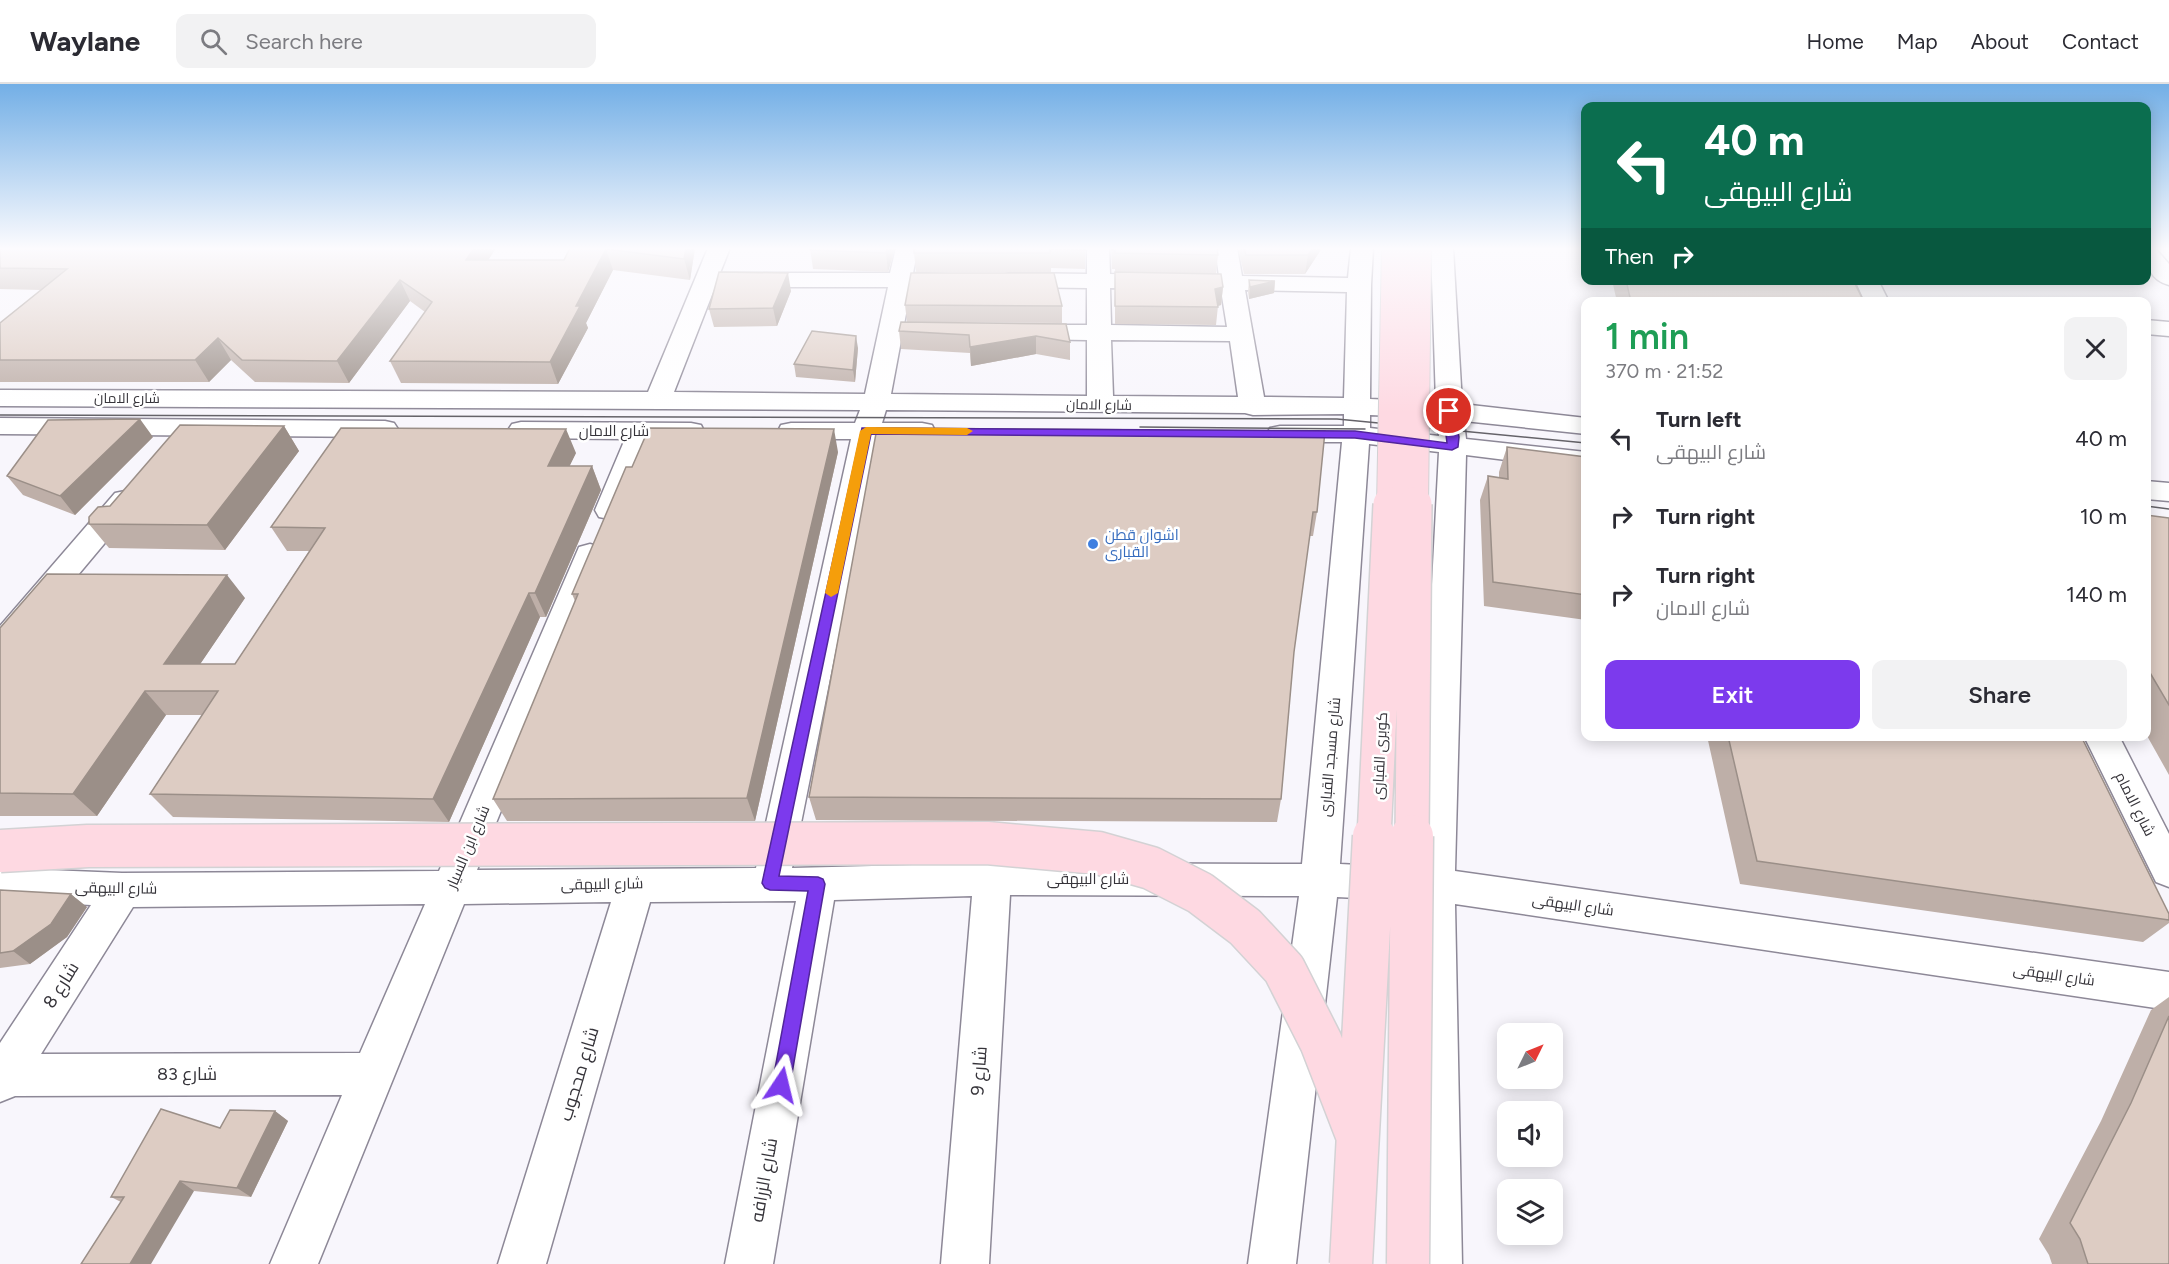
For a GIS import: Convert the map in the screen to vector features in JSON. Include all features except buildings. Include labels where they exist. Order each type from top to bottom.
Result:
[{"type":"main road","name":"كوبرى القبارى","points":[[1351,1264],[1382,715],[1395,303]]},
{"type":"main road","points":[[1408,1264],[1417,303]]},
{"type":"main road","points":[[0,851],[88,846],[987,843],[1098,853],[1150,868],[1200,893],[1245,927],[1284,969],[1321,1042],[1357,1135]]},
{"type":"street","name":"شارع ابن السيار","points":[[294,1264],[696,303]]},
{"type":"street","points":[[770,883],[871,416],[901,331],[900,303]]},
{"type":"street","points":[[1097,303],[1100,405]]},
{"type":"street","points":[[1235,303],[1253,407]]},
{"type":"street","name":"شارع مسجد القبارى","points":[[1272,1264],[1320,880],[1356,420],[1359,303]]},
{"type":"street","points":[[1438,1264],[1435,885],[1453,437],[1449,411],[1444,303]]},
{"type":"street","points":[[2151,327],[2169,329]]},
{"type":"street","points":[[1006,332],[1240,334]]},
{"type":"street","name":"شارع الامان","points":[[0,398],[650,415],[871,416],[1100,405],[1253,407],[1356,420],[1452,447],[1581,460]]},
{"type":"street","name":"شارع الامان","points":[[1260,434],[1356,420],[1449,411],[1581,425]]},
{"type":"street","name":"شارع الامان","points":[[498,430],[650,415],[713,431]]},
{"type":"street","name":"شارع الامان","points":[[772,431],[871,416],[949,431]]},
{"type":"street","name":"شارع الامان","points":[[0,426],[414,429]]},
{"type":"street","points":[[164,454],[187,428]]},
{"type":"street","points":[[0,647],[142,481]]},
{"type":"street","points":[[2151,490],[2169,492]]},
{"type":"street","name":"شارع الامام","points":[[2104,741],[2169,871]]},
{"type":"street","name":"شارع البيهقى","points":[[0,884],[122,890],[818,884],[992,879],[1320,880],[1435,885],[2169,991]]},
{"type":"street","name":"شارع 9","points":[[965,1264],[992,879]]},
{"type":"street","name":"شارع محجوب","points":[[522,1264],[636,884]]},
{"type":"street","name":"شارع الزرافه","points":[[749,1264],[818,884]]},
{"type":"street","name":"شارع 8","points":[[1,1077],[122,890]]},
{"type":"street","name":"شارع 83","points":[[1,1077],[374,1074]]},
{"type":"tram line","points":[[0,415],[1337,419],[1581,443]]},
{"type":"tram line","points":[[1140,427],[1365,429]]},
{"type":"tram line","points":[[2151,507],[2169,509]]},
{"type":"slow traffic","points":[[831,593],[866,431],[967,431]]},
{"type":"place","name":"اشوان قطن القبارى","points":[[1093,544]]},
{"type":"route","points":[[781,1085],[818,884],[770,883],[866,431],[1355,434],[1452,447],[1453,437],[1449,411]]}]
